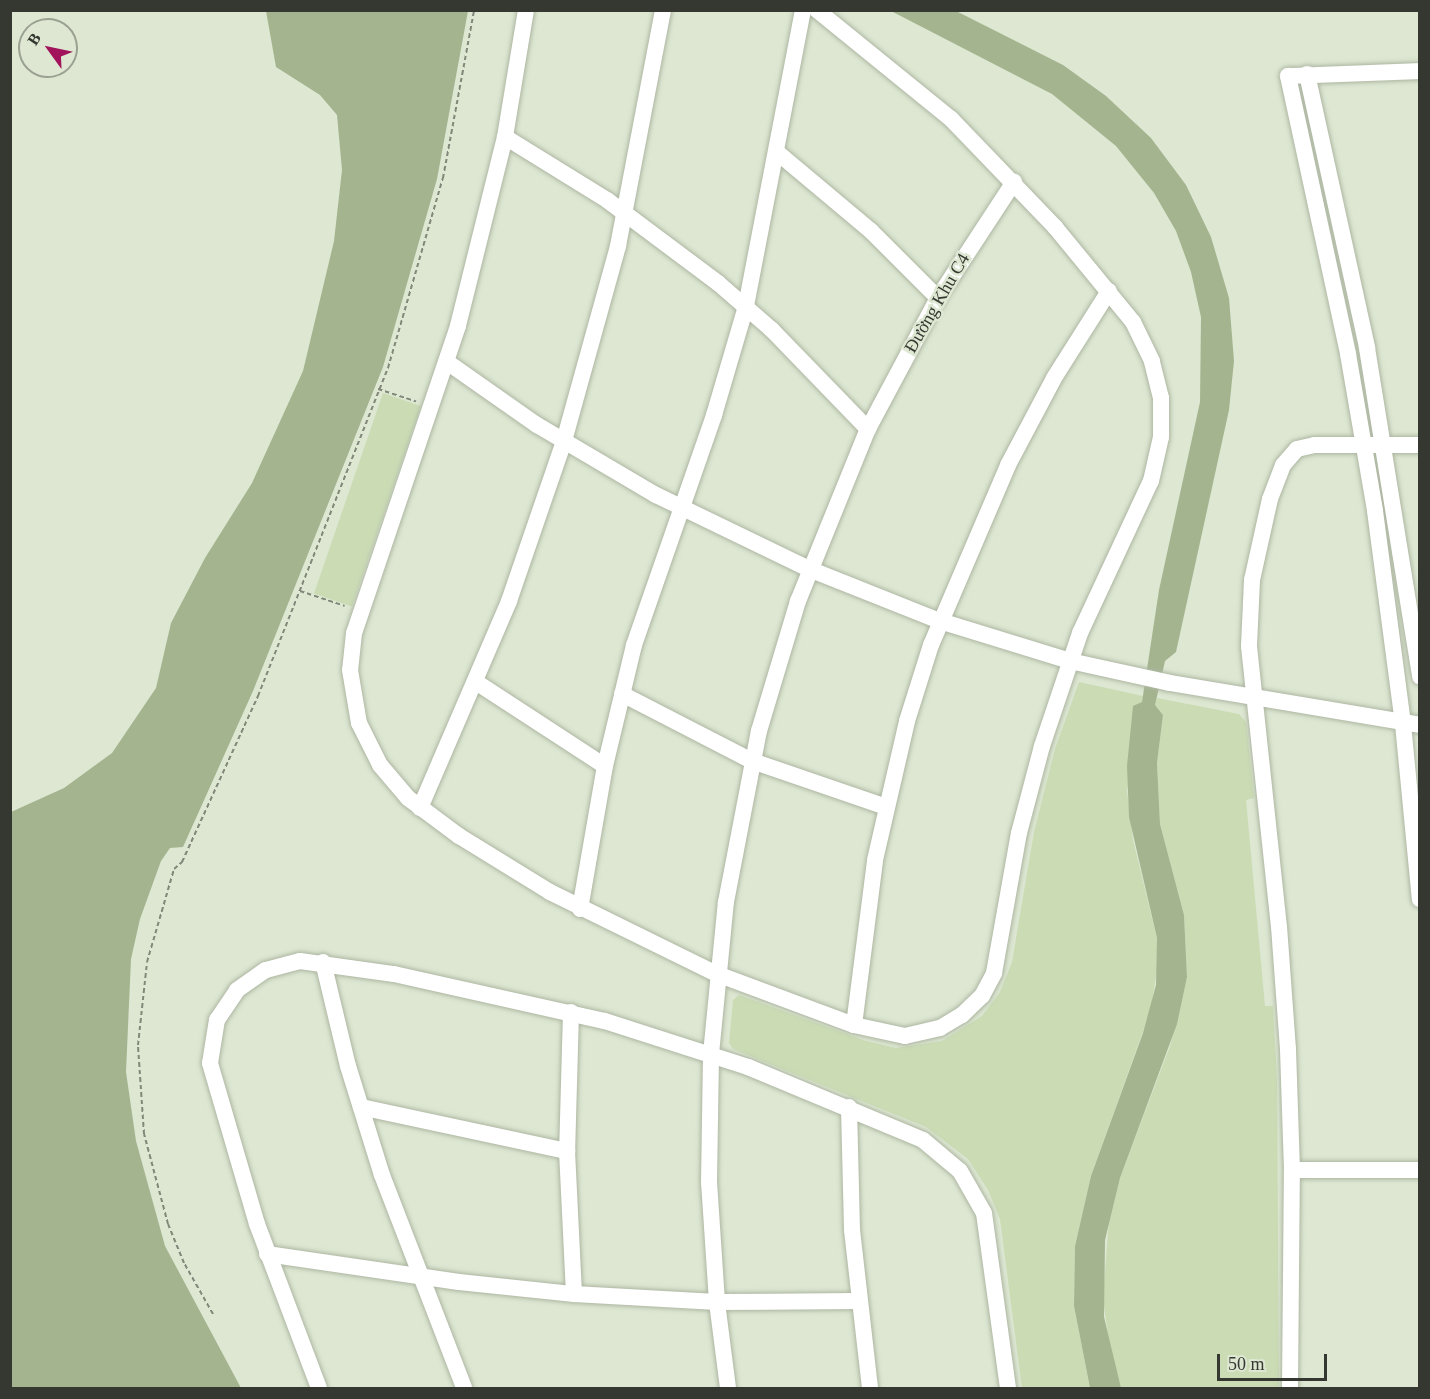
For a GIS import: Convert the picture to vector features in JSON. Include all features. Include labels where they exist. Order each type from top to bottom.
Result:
[{"type":"street","points":[[526,10],[505,137],[447,362],[359,614],[350,658],[354,703],[368,744],[387,777],[420,808],[501,863],[580,909],[717,974],[854,1025],[892,1035],[929,1032],[962,1015],[989,984],[997,961],[1025,805],[1070,661],[1151,481],[1161,437],[1161,398],[1152,361],[1133,322],[1014,182],[924,96],[817,10]]},
{"type":"street","points":[[420,808],[476,682],[524,562],[564,441],[625,213],[663,10]]},
{"type":"street","points":[[580,909],[605,766],[645,610],[681,508],[746,306],[778,153],[803,10]]},
{"type":"street","points":[[1419,70],[1288,76],[1332,273],[1364,445],[1411,724],[1419,899]]},
{"type":"street","points":[[1308,74],[1340,212],[1384,445],[1419,677]]},
{"type":"street","points":[[505,137],[625,213],[746,306],[868,429]]},
{"type":"street","points":[[778,153],[870,231],[938,298]]},
{"type":"street","name":"Đường Khu C4","points":[[728,1389],[717,1302],[709,1182],[711,1054],[717,974],[752,761],[776,666],[810,569],[868,429],[938,298],[1014,182]]},
{"type":"street","points":[[854,1025],[868,908],[886,807],[916,689],[940,621],[1008,465],[1054,378],[1109,291]]},
{"type":"street","points":[[447,362],[564,441],[681,508],[810,569],[940,621],[1070,661],[1142,677],[1256,700],[1411,724]]},
{"type":"street","points":[[1290,1389],[1292,1170],[1279,927],[1249,646],[1251,587],[1262,526],[1279,475],[1292,453],[1301,447],[1419,444]]},
{"type":"street","points":[[476,682],[605,766]]},
{"type":"street","points":[[622,694],[752,761],[886,807]]},
{"type":"street","points":[[319,1389],[267,1254],[214,1086],[211,1041],[224,1009],[250,979],[290,962],[323,962],[571,1012],[711,1054],[849,1107],[937,1148],[960,1171],[977,1196],[988,1229],[1008,1389]]},
{"type":"street","points":[[323,962],[361,1107],[418,1277],[464,1389]]},
{"type":"street","points":[[571,1012],[567,1151],[574,1294]]},
{"type":"street","points":[[361,1107],[567,1151]]},
{"type":"street","points":[[849,1107],[858,1301],[870,1389]]},
{"type":"street","points":[[1292,1170],[1419,1170]]},
{"type":"street","points":[[267,1254],[418,1277],[574,1294],[717,1302],[858,1301]]},
{"type":"path","points":[[213,1314],[184,1263],[168,1224],[144,1134],[138,1091],[140,999],[156,920],[174,869],[182,862],[258,696],[393,350],[443,178],[474,10]]},
{"type":"path","points":[[378,389],[425,404]]},
{"type":"path","points":[[300,591],[352,608]]},
{"type":"shaded area","points":[[266,11],[468,11],[437,179],[383,367],[253,691],[183,847],[170,848],[161,861],[140,919],[131,959],[126,1072],[136,1141],[165,1246],[241,1388],[11,1388],[11,812],[64,788],[112,753],[156,688],[171,623],[205,558],[252,483],[303,371],[334,241],[342,170],[337,115],[320,95],[276,67]]},
{"type":"shaded area","points":[[891,11],[956,11],[1063,65],[1106,96],[1151,138],[1186,185],[1211,237],[1229,298],[1234,361],[1229,410],[1176,652],[1165,661],[1155,705],[1163,715],[1157,763],[1160,824],[1184,915],[1187,977],[1177,1024],[1120,1178],[1105,1240],[1104,1317],[1121,1388],[1090,1388],[1074,1306],[1075,1246],[1091,1176],[1143,1033],[1156,985],[1157,938],[1129,817],[1127,766],[1133,706],[1142,702],[1159,590],[1200,402],[1201,317],[1191,272],[1176,231],[1154,193],[1116,146],[1052,94]]},
{"type":"shaded area","points":[[383,393],[421,406],[352,606],[314,593]]},
{"type":"shaded area","points":[[1079,682],[1143,696],[1127,791],[1133,840],[1157,938],[1158,963],[1151,1009],[1091,1176],[1075,1246],[1074,1306],[1090,1388],[1022,1388],[1000,1219],[988,1190],[968,1159],[926,1127],[733,1049],[729,1043],[733,1000],[739,995],[866,1041],[896,1048],[942,1041],[982,1016],[1000,992],[1012,962],[1034,832],[1055,749]]},
{"type":"shaded area","points":[[1157,698],[1239,714],[1246,722],[1254,798],[1246,800],[1265,1006],[1273,1006],[1277,1078],[1279,1388],[1121,1388],[1110,1350],[1103,1298],[1109,1221],[1120,1178],[1170,1046],[1187,977],[1184,915],[1160,824],[1157,763],[1163,715],[1155,705]]}]
